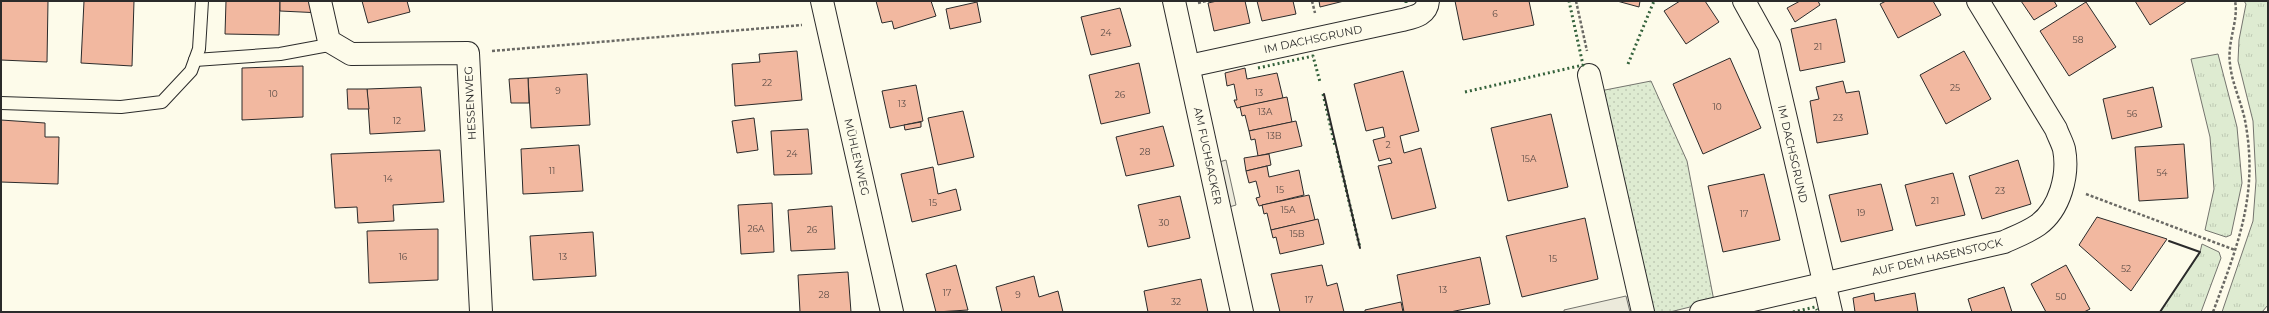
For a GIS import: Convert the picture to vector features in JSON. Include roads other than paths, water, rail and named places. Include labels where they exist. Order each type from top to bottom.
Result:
[{"type":"street","points":[[320,1],[329,41],[334,44]]},
{"type":"street","name":"MÜHLENWEG","points":[[822,1],[892,312]]},
{"type":"street","name":"AM FUCHSACKER","points":[[1174,1],[1242,312]]},
{"type":"street","name":"IM DACHSGRUND","points":[[1189,66],[1420,15],[1428,8],[1428,1]]},
{"type":"street","name":"IM DACHSGRUND","points":[[1744,1],[1769,46],[1830,312]]},
{"type":"street","name":"AUF DEM HASENSTOCK","points":[[1701,312],[2004,242],[2038,225],[2055,206],[2063,185],[2065,166],[2064,148],[2056,129],[1978,1]]},
{"type":"street","name":"HESSENWEG","points":[[334,44],[351,54],[468,53],[481,312]]},
{"type":"street","points":[[1589,75],[1643,312]]},
{"type":"lane","points":[[1,103],[121,107],[162,102],[191,71],[199,49],[202,1]]},
{"type":"lane","points":[[195,60],[280,54],[334,44]]}]
